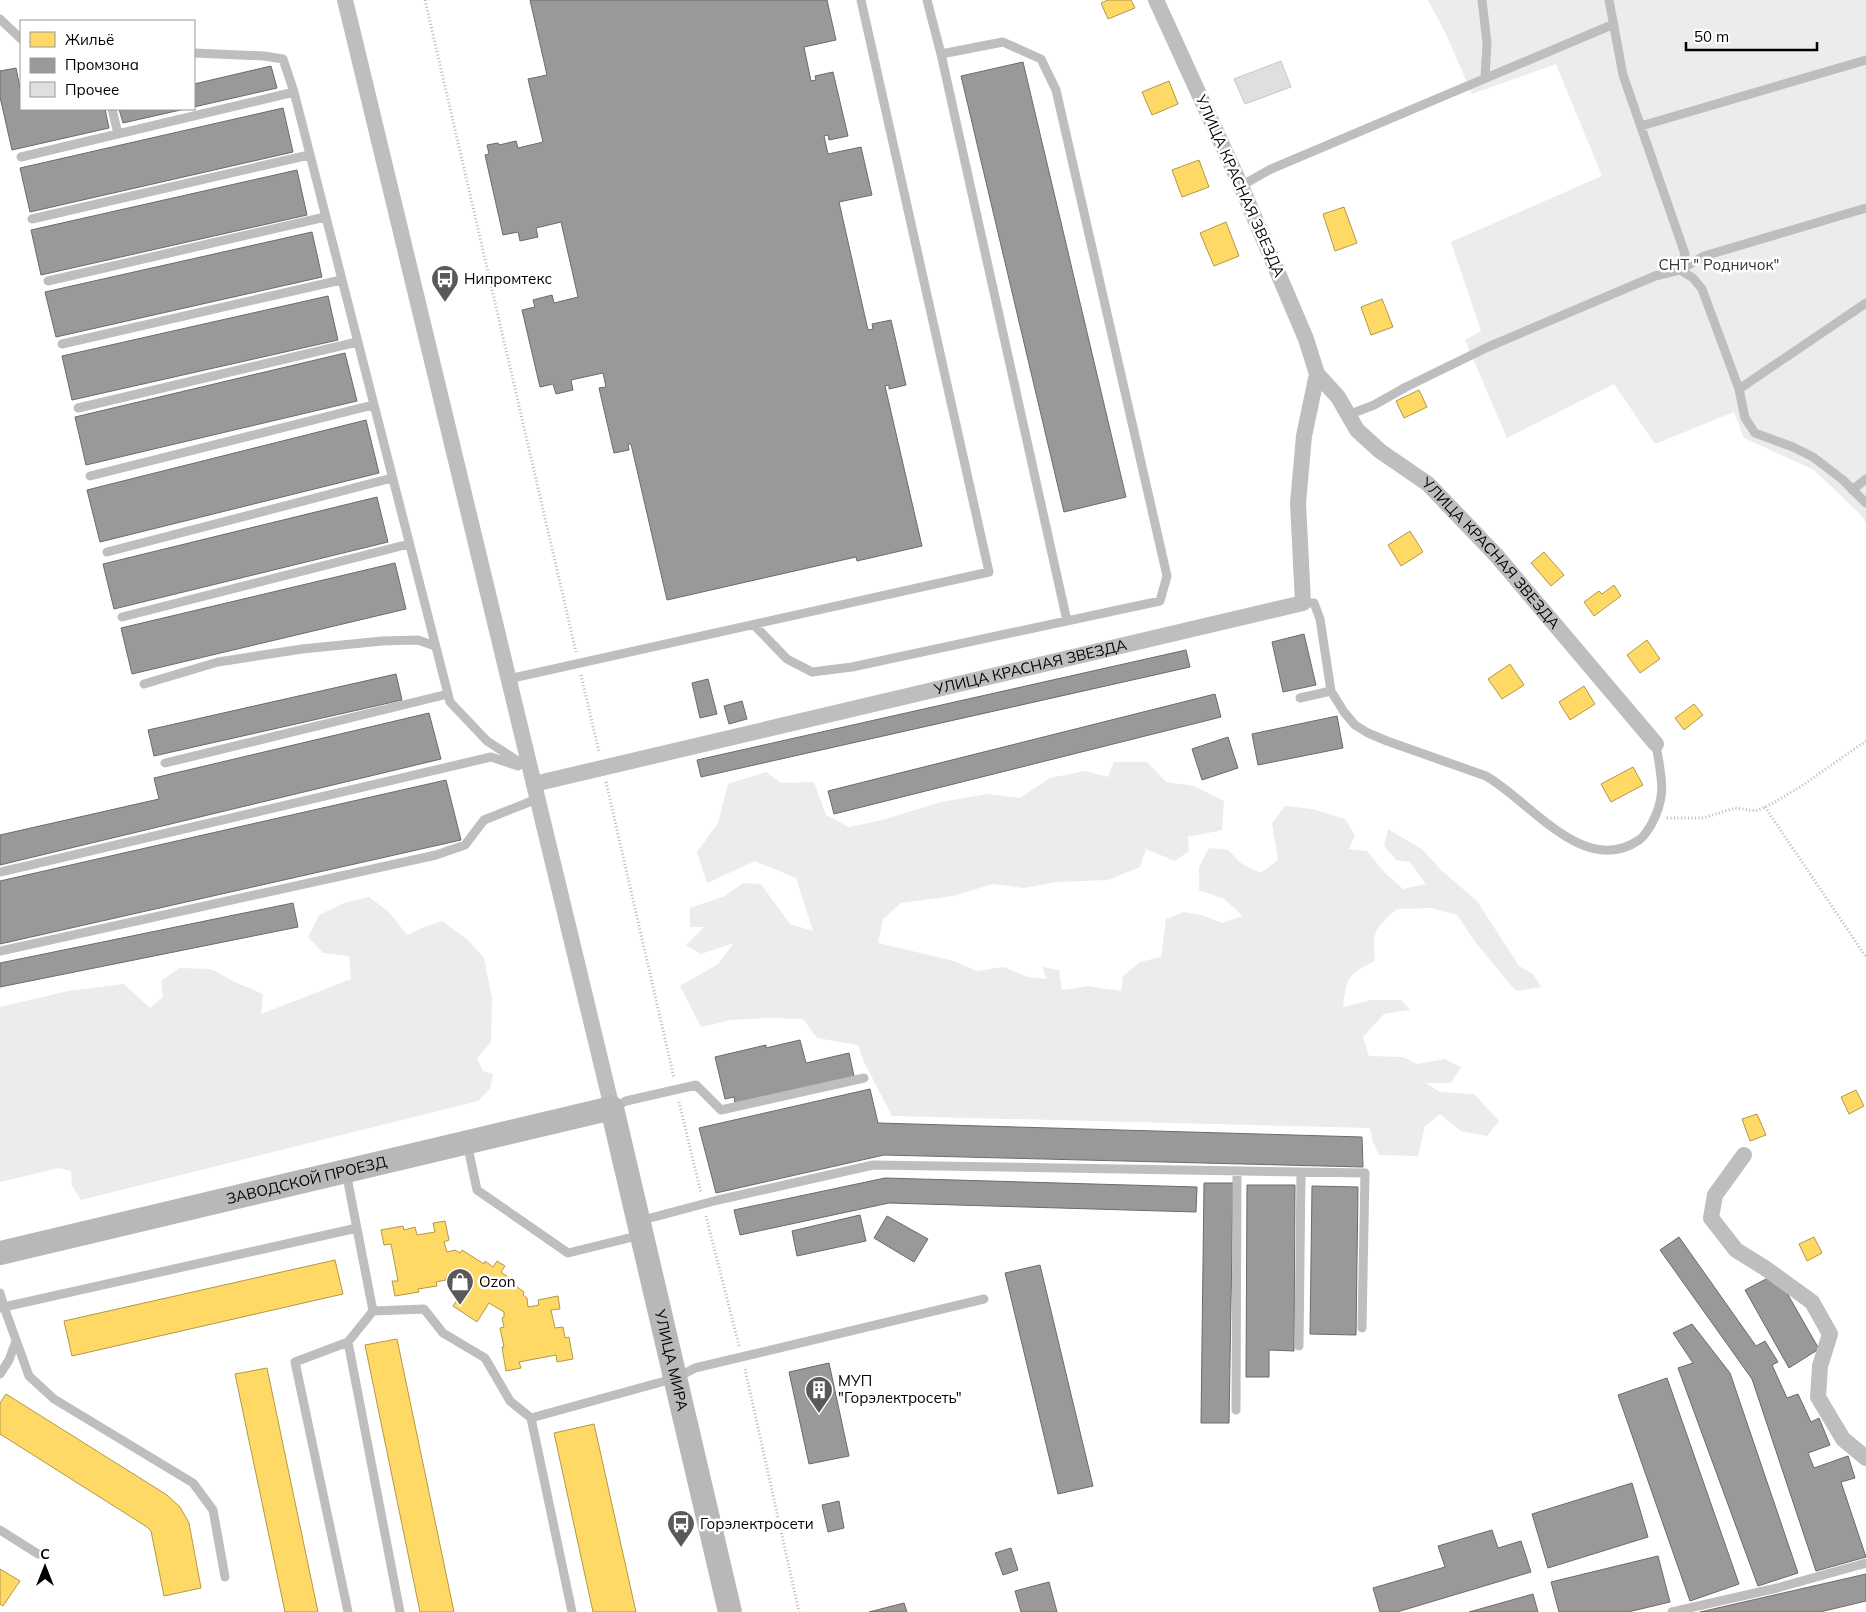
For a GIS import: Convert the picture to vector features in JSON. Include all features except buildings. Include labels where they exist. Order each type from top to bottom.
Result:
[{"type":"main road","name":"ЗАВОДСКОЙ ПРОЕЗД","points":[[0,1253],[612,1108]]},
{"type":"main road","name":"УЛИЦА МИРА","points":[[612,1108],[730,1612]]},
{"type":"street","points":[[345,0],[612,1108]]},
{"type":"street","name":"УЛИЦА КРАСНАЯ ЗВЕЗДА","points":[[1156,0],[1241,186],[1306,339],[1317,374],[1338,397],[1357,430],[1380,451],[1428,484],[1496,555],[1656,744]]},
{"type":"street","name":"УЛИЦА КРАСНАЯ ЗВЕЗДА","points":[[534,784],[1303,603],[1298,503],[1304,436],[1317,374]]},
{"type":"street","points":[[1744,1155],[1715,1196],[1711,1218],[1736,1250],[1765,1268],[1812,1302],[1830,1334],[1820,1366],[1818,1396],[1843,1439],[1866,1458]]},
{"type":"lane","points":[[508,679],[990,572],[861,0]]},
{"type":"lane","points":[[928,0],[1067,621]]},
{"type":"lane","points":[[1482,0],[1487,43],[1485,78]]},
{"type":"lane","points":[[1610,0],[1623,75],[1685,254],[1680,270]]},
{"type":"lane","points":[[0,20],[20,38]]},
{"type":"lane","points":[[1241,186],[1271,169],[1614,24]]},
{"type":"lane","points":[[754,625],[787,659],[812,672],[852,667],[1160,601],[1167,576],[1056,90],[1041,59],[1003,42],[941,54]]},
{"type":"lane","points":[[195,53],[264,56],[283,59],[294,92],[450,702],[487,741],[534,784]]},
{"type":"lane","points":[[1641,126],[1866,60]]},
{"type":"lane","points":[[21,157],[294,92]]},
{"type":"lane","points":[[112,110],[118,134]]},
{"type":"lane","points":[[32,219],[309,155]]},
{"type":"lane","points":[[1348,415],[1374,405],[1406,387],[1488,347],[1654,276],[1680,270],[1704,256],[1866,208]]},
{"type":"lane","points":[[48,281],[325,217]]},
{"type":"lane","points":[[1680,270],[1693,278],[1702,289],[1739,389],[1745,418],[1755,433],[1793,446],[1813,457],[1843,480],[1866,503]]},
{"type":"lane","points":[[62,344],[341,280]]},
{"type":"lane","points":[[1739,389],[1866,303]]},
{"type":"lane","points":[[78,408],[357,342]]},
{"type":"lane","points":[[90,476],[373,405]]},
{"type":"lane","points":[[107,552],[392,478]]},
{"type":"lane","points":[[1852,490],[1866,479]]},
{"type":"lane","points":[[122,617],[409,544]]},
{"type":"lane","points":[[1303,603],[1314,603],[1320,619],[1332,691],[1344,712],[1356,725],[1387,742],[1486,776],[1502,785],[1557,832],[1593,850],[1613,851],[1631,846],[1644,837],[1661,804],[1663,783],[1656,744]]},
{"type":"lane","points":[[144,684],[218,662],[302,648],[418,640],[435,646]]},
{"type":"lane","points":[[1300,698],[1332,691]]},
{"type":"lane","points":[[166,763],[448,694]]},
{"type":"lane","points":[[0,872],[491,757],[534,784]]},
{"type":"lane","points":[[0,951],[436,855],[465,845],[484,820],[534,784]]},
{"type":"lane","points":[[612,1108],[626,1101],[696,1085],[721,1110],[864,1078]]},
{"type":"lane","points":[[467,1143],[477,1190],[568,1253],[703,1204],[873,1165],[1365,1173],[1362,1328]]},
{"type":"lane","points":[[1236,1410],[1237,1171]]},
{"type":"lane","points":[[346,1172],[373,1311]]},
{"type":"lane","points":[[1299,1346],[1300,1172]]},
{"type":"lane","points":[[2,1308],[357,1228]]},
{"type":"lane","points":[[0,1293],[2,1308],[29,1376],[54,1399],[193,1483],[212,1510],[225,1577]]},
{"type":"lane","points":[[531,1418],[676,1378],[694,1368],[984,1299]]},
{"type":"lane","points":[[348,1612],[295,1362],[348,1342],[373,1311],[424,1309],[443,1332],[485,1358],[510,1401],[531,1418],[572,1612]]},
{"type":"lane","points":[[0,1374],[9,1360],[16,1341]]},
{"type":"lane","points":[[348,1342],[400,1612]]},
{"type":"lane","points":[[0,1530],[38,1554]]},
{"type":"lane","points":[[1672,1612],[1777,1588],[1866,1563]]},
{"type":"path","points":[[425,0],[576,653]]},
{"type":"path","points":[[581,672],[703,1204],[742,1357],[799,1612]]},
{"type":"path","points":[[1655,817],[1703,818],[1736,808],[1756,811],[1800,787],[1866,741]]},
{"type":"path","points":[[1765,807],[1866,957]]},
{"type":"green space","name":"СНТ \" Родничок\"","points":[[1428,0],[1866,0],[1866,523],[1861,515],[1814,470],[1744,438],[1734,412],[1655,444],[1614,384],[1507,438],[1465,340],[1481,331],[1451,242],[1602,176],[1556,64],[1472,94],[1445,32]]},
{"type":"green space","points":[[1114,762],[1147,762],[1166,782],[1194,786],[1224,801],[1222,830],[1188,837],[1189,851],[1175,861],[1146,849],[1140,867],[1108,880],[1057,882],[1023,888],[993,884],[953,896],[901,903],[883,919],[878,943],[954,961],[976,971],[1004,967],[1027,977],[1047,979],[1042,967],[1059,970],[1062,990],[1088,986],[1121,991],[1123,976],[1140,962],[1161,957],[1166,919],[1184,912],[1201,915],[1222,923],[1243,916],[1224,899],[1199,890],[1199,867],[1209,848],[1228,850],[1242,864],[1261,873],[1278,860],[1272,823],[1285,806],[1312,809],[1345,819],[1355,835],[1349,849],[1367,851],[1384,872],[1403,889],[1426,884],[1410,862],[1396,860],[1384,846],[1388,829],[1423,850],[1441,870],[1477,901],[1519,966],[1533,974],[1541,987],[1516,991],[1476,943],[1457,915],[1432,908],[1397,909],[1384,921],[1377,931],[1374,943],[1375,961],[1359,970],[1350,978],[1343,1007],[1371,1000],[1401,1000],[1410,1010],[1384,1014],[1363,1037],[1369,1056],[1403,1057],[1417,1064],[1445,1059],[1461,1067],[1451,1083],[1426,1083],[1440,1092],[1474,1094],[1499,1121],[1487,1136],[1461,1131],[1440,1114],[1425,1126],[1418,1156],[1379,1155],[1373,1142],[1370,1128],[892,1116],[864,1062],[858,1045],[817,1038],[803,1019],[731,1020],[701,1027],[680,986],[718,964],[734,943],[701,954],[686,945],[704,927],[690,927],[690,908],[725,896],[743,883],[761,884],[790,924],[813,931],[796,878],[755,861],[707,883],[697,852],[718,823],[728,784],[766,772],[781,783],[814,782],[826,815],[849,827],[883,820],[941,802],[987,794],[1020,798],[1050,778],[1085,771],[1108,777]]},
{"type":"green space","points":[[369,897],[389,912],[407,935],[442,921],[467,939],[484,958],[492,999],[491,1042],[477,1058],[483,1071],[493,1074],[490,1089],[478,1101],[81,1200],[72,1186],[71,1171],[59,1168],[0,1182],[0,1007],[68,991],[124,984],[150,1008],[163,997],[161,981],[179,968],[211,969],[263,994],[261,1014],[351,979],[349,956],[323,953],[308,937],[319,915],[344,903]]},
{"type":"place","name":"Нипромтекс","points":[[445,303]]},
{"type":"place","name":"Ozon","points":[[460,1306]]},
{"type":"place","name":"МУП \"Горэлектросеть\"","points":[[819,1414]]},
{"type":"place","name":"Горэлектросети","points":[[681,1548]]}]
